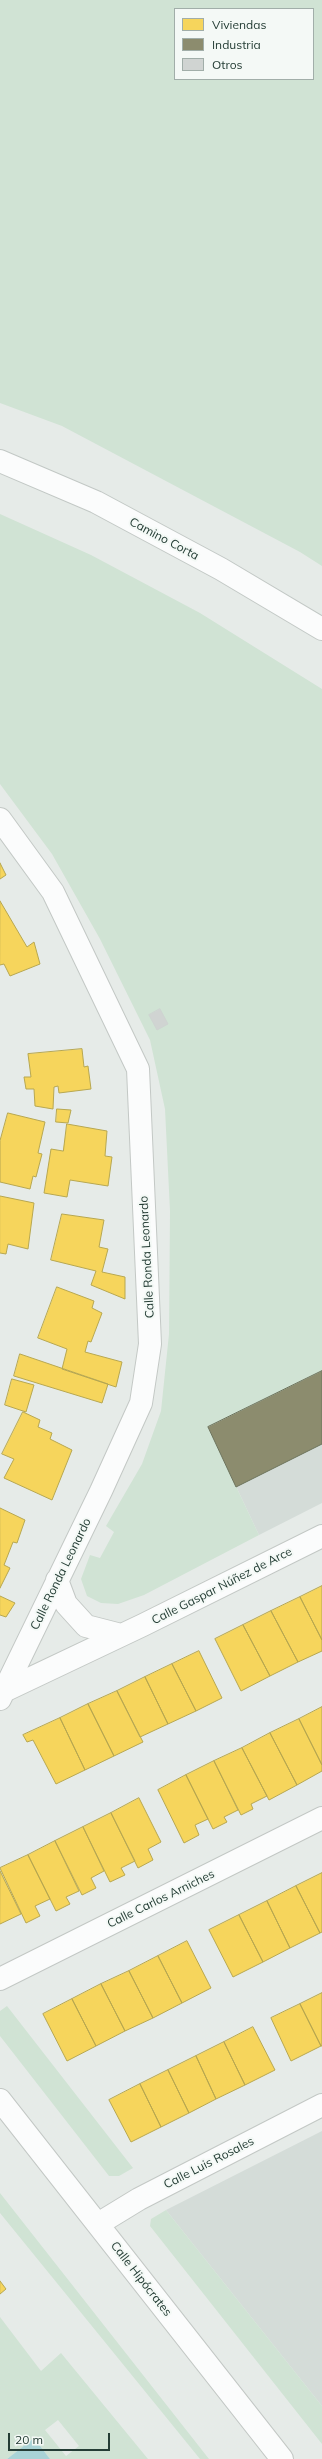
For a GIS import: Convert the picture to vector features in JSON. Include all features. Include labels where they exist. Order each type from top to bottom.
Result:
[{"type":"street","name":"Camino Corta","points":[[0,461],[96,502],[221,569],[322,629]]},
{"type":"street","name":"Calle Ronda Leonardo","points":[[0,819],[52,892],[138,1069],[150,1344],[141,1403],[2,1695]]},
{"type":"street","name":"Calle Gaspar Núñez de Arce","points":[[2,1695],[322,1536]]},
{"type":"street","points":[[58,1580],[66,1604],[86,1626],[121,1636]]},
{"type":"street","name":"Calle Carlos Arniches","points":[[0,1979],[322,1818]]},
{"type":"street","name":"Calle Hipócrates","points":[[0,2100],[282,2459]]},
{"type":"street","name":"Calle Luis Rosales","points":[[98,2224],[139,2199],[322,2105]]},
{"type":"shaded area","points":[[322,1371],[322,1503],[259,1535],[208,1427]]},
{"type":"shaded area","points":[[322,2131],[322,2406],[166,2210]]},
{"type":"green space","points":[[0,0],[322,0],[322,566],[300,552],[62,426],[0,403]]},
{"type":"green space","points":[[0,514],[91,555],[200,613],[322,689],[322,1371],[208,1427],[259,1535],[144,1595],[118,1604],[101,1603],[87,1596],[81,1579],[90,1555],[100,1558],[114,1532],[106,1526],[142,1464],[161,1411],[169,1334],[170,1211],[165,1109],[150,1040],[100,939],[52,854],[0,784]]},
{"type":"green space","points":[[7,2006],[133,2168],[119,2176],[109,2176],[0,2036],[0,2011]]},
{"type":"green space","points":[[0,2193],[209,2459],[200,2459],[0,2213]]},
{"type":"green space","points":[[166,2210],[322,2406],[322,2444],[150,2226],[151,2219]]},
{"type":"green space","points":[[0,2317],[41,2371],[61,2353],[148,2459],[50,2459],[34,2438],[7,2459],[0,2459]],"holes":[[[58,2420],[79,2446],[66,2456],[45,2430]]]},
{"type":"water","points":[[34,2438],[50,2459],[7,2459]]},
{"type":"building: Viviendas","points":[[0,863],[6,875],[0,879]]},
{"type":"building: Viviendas","points":[[0,901],[27,947],[34,942],[40,964],[10,976],[4,964],[0,965]]},
{"type":"building: Viviendas","points":[[82,1049],[84,1067],[88,1066],[91,1089],[59,1093],[58,1086],[54,1087],[53,1109],[35,1106],[34,1089],[26,1089],[24,1077],[31,1077],[28,1054]]},
{"type":"building: Viviendas","points":[[57,1109],[71,1110],[68,1123],[56,1122]]},
{"type":"building: Viviendas","points":[[8,1113],[45,1122],[38,1153],[42,1154],[36,1177],[33,1176],[30,1189],[0,1182],[0,1141]]},
{"type":"building: Viviendas","points":[[67,1124],[107,1131],[105,1156],[112,1157],[108,1186],[70,1180],[67,1197],[44,1193],[51,1149],[63,1151]]},
{"type":"building: Viviendas","points":[[0,1196],[34,1203],[28,1249],[8,1244],[6,1254],[0,1253]]},
{"type":"building: Viviendas","points":[[62,1214],[104,1220],[99,1247],[108,1249],[102,1272],[125,1277],[125,1299],[91,1285],[96,1271],[51,1260]]},
{"type":"building: Viviendas","points":[[57,1287],[94,1301],[92,1308],[102,1313],[91,1342],[88,1341],[85,1352],[122,1362],[116,1387],[62,1369],[67,1349],[38,1338]]},
{"type":"building: Viviendas","points":[[20,1354],[108,1384],[102,1403],[14,1376]]},
{"type":"building: Viviendas","points":[[12,1379],[34,1385],[26,1412],[5,1405]]},
{"type":"building: Viviendas","points":[[23,1412],[40,1420],[38,1427],[52,1433],[50,1439],[72,1450],[52,1500],[4,1478],[14,1459],[2,1454]]},
{"type":"building: Viviendas","points":[[0,1508],[25,1520],[17,1543],[13,1542],[4,1565],[10,1568],[0,1588]]},
{"type":"building: Viviendas","points":[[322,1586],[322,1640],[300,1597]]},
{"type":"building: Viviendas","points":[[0,1596],[15,1603],[6,1617],[0,1615]]},
{"type":"building: Viviendas","points":[[300,1597],[322,1640],[322,1651],[298,1662],[271,1611]]},
{"type":"building: Viviendas","points":[[271,1611],[298,1662],[270,1676],[243,1625]]},
{"type":"building: Viviendas","points":[[243,1625],[270,1676],[241,1691],[215,1639]]},
{"type":"building: Viviendas","points":[[199,1651],[222,1698],[196,1711],[172,1664]]},
{"type":"building: Viviendas","points":[[172,1664],[196,1711],[168,1724],[145,1677]]},
{"type":"building: Viviendas","points":[[145,1677],[168,1724],[140,1737],[117,1691]]},
{"type":"building: Viviendas","points":[[117,1691],[143,1742],[114,1756],[88,1704]]},
{"type":"building: Viviendas","points":[[88,1704],[114,1756],[85,1770],[60,1718]]},
{"type":"building: Viviendas","points":[[322,1707],[322,1765],[299,1719]]},
{"type":"building: Viviendas","points":[[60,1718],[85,1770],[56,1784],[33,1740],[27,1742],[23,1735]]},
{"type":"building: Viviendas","points":[[299,1719],[322,1765],[322,1771],[297,1785],[270,1733]]},
{"type":"building: Viviendas","points":[[270,1733],[297,1785],[269,1800],[242,1748]]},
{"type":"building: Viviendas","points":[[242,1748],[267,1796],[251,1804],[253,1809],[241,1815],[214,1761]]},
{"type":"building: Viviendas","points":[[214,1761],[238,1810],[224,1817],[227,1822],[213,1829],[186,1775]]},
{"type":"building: Viviendas","points":[[186,1775],[208,1819],[195,1825],[199,1835],[184,1843],[158,1790]]},
{"type":"building: Viviendas","points":[[139,1798],[161,1842],[148,1849],[153,1860],[138,1868],[111,1813]]},
{"type":"building: Viviendas","points":[[111,1813],[135,1861],[121,1868],[125,1875],[110,1882],[83,1827]]},
{"type":"building: Viviendas","points":[[83,1827],[104,1871],[91,1878],[96,1888],[82,1895],[55,1841]]},
{"type":"building: Viviendas","points":[[55,1841],[79,1891],[66,1897],[70,1904],[56,1911],[28,1855]]},
{"type":"building: Viviendas","points":[[28,1855],[50,1899],[35,1906],[40,1916],[26,1923],[0,1868]]},
{"type":"building: Viviendas","points":[[0,1871],[21,1914],[0,1924]]},
{"type":"building: Viviendas","points":[[322,1873],[322,1932],[320,1933],[296,1886]]},
{"type":"building: Viviendas","points":[[296,1886],[320,1933],[290,1948],[267,1901]]},
{"type":"building: Viviendas","points":[[267,1901],[290,1948],[263,1962],[239,1915]]},
{"type":"building: Viviendas","points":[[239,1915],[263,1962],[233,1977],[209,1930]]},
{"type":"building: Viviendas","points":[[187,1941],[211,1988],[182,2003],[158,1956]]},
{"type":"building: Viviendas","points":[[158,1956],[182,2003],[153,2018],[129,1971]]},
{"type":"building: Viviendas","points":[[129,1971],[153,2018],[125,2031],[101,1984]]},
{"type":"building: Viviendas","points":[[101,1984],[125,2031],[96,2046],[72,1999]]},
{"type":"building: Viviendas","points":[[322,1993],[322,2046],[321,2046],[300,2004]]},
{"type":"building: Viviendas","points":[[72,1999],[96,2046],[67,2061],[43,2014]]},
{"type":"building: Viviendas","points":[[300,2004],[321,2046],[291,2061],[271,2018]]},
{"type":"building: Viviendas","points":[[253,2027],[275,2070],[245,2085],[224,2042]]},
{"type":"building: Viviendas","points":[[224,2042],[245,2085],[216,2099],[196,2056]]},
{"type":"building: Viviendas","points":[[196,2056],[216,2099],[189,2113],[168,2070]]},
{"type":"building: Viviendas","points":[[168,2070],[189,2113],[161,2127],[140,2084]]},
{"type":"building: Viviendas","points":[[140,2084],[161,2127],[131,2142],[109,2100]]},
{"type":"building: Viviendas","points":[[0,2281],[6,2289],[0,2294]]},
{"type":"building: Industria","points":[[322,1371],[322,1444],[236,1487],[208,1427]]},
{"type":"building: Otros","points":[[160,1009],[168,1024],[157,1030],[149,1015]]}]
